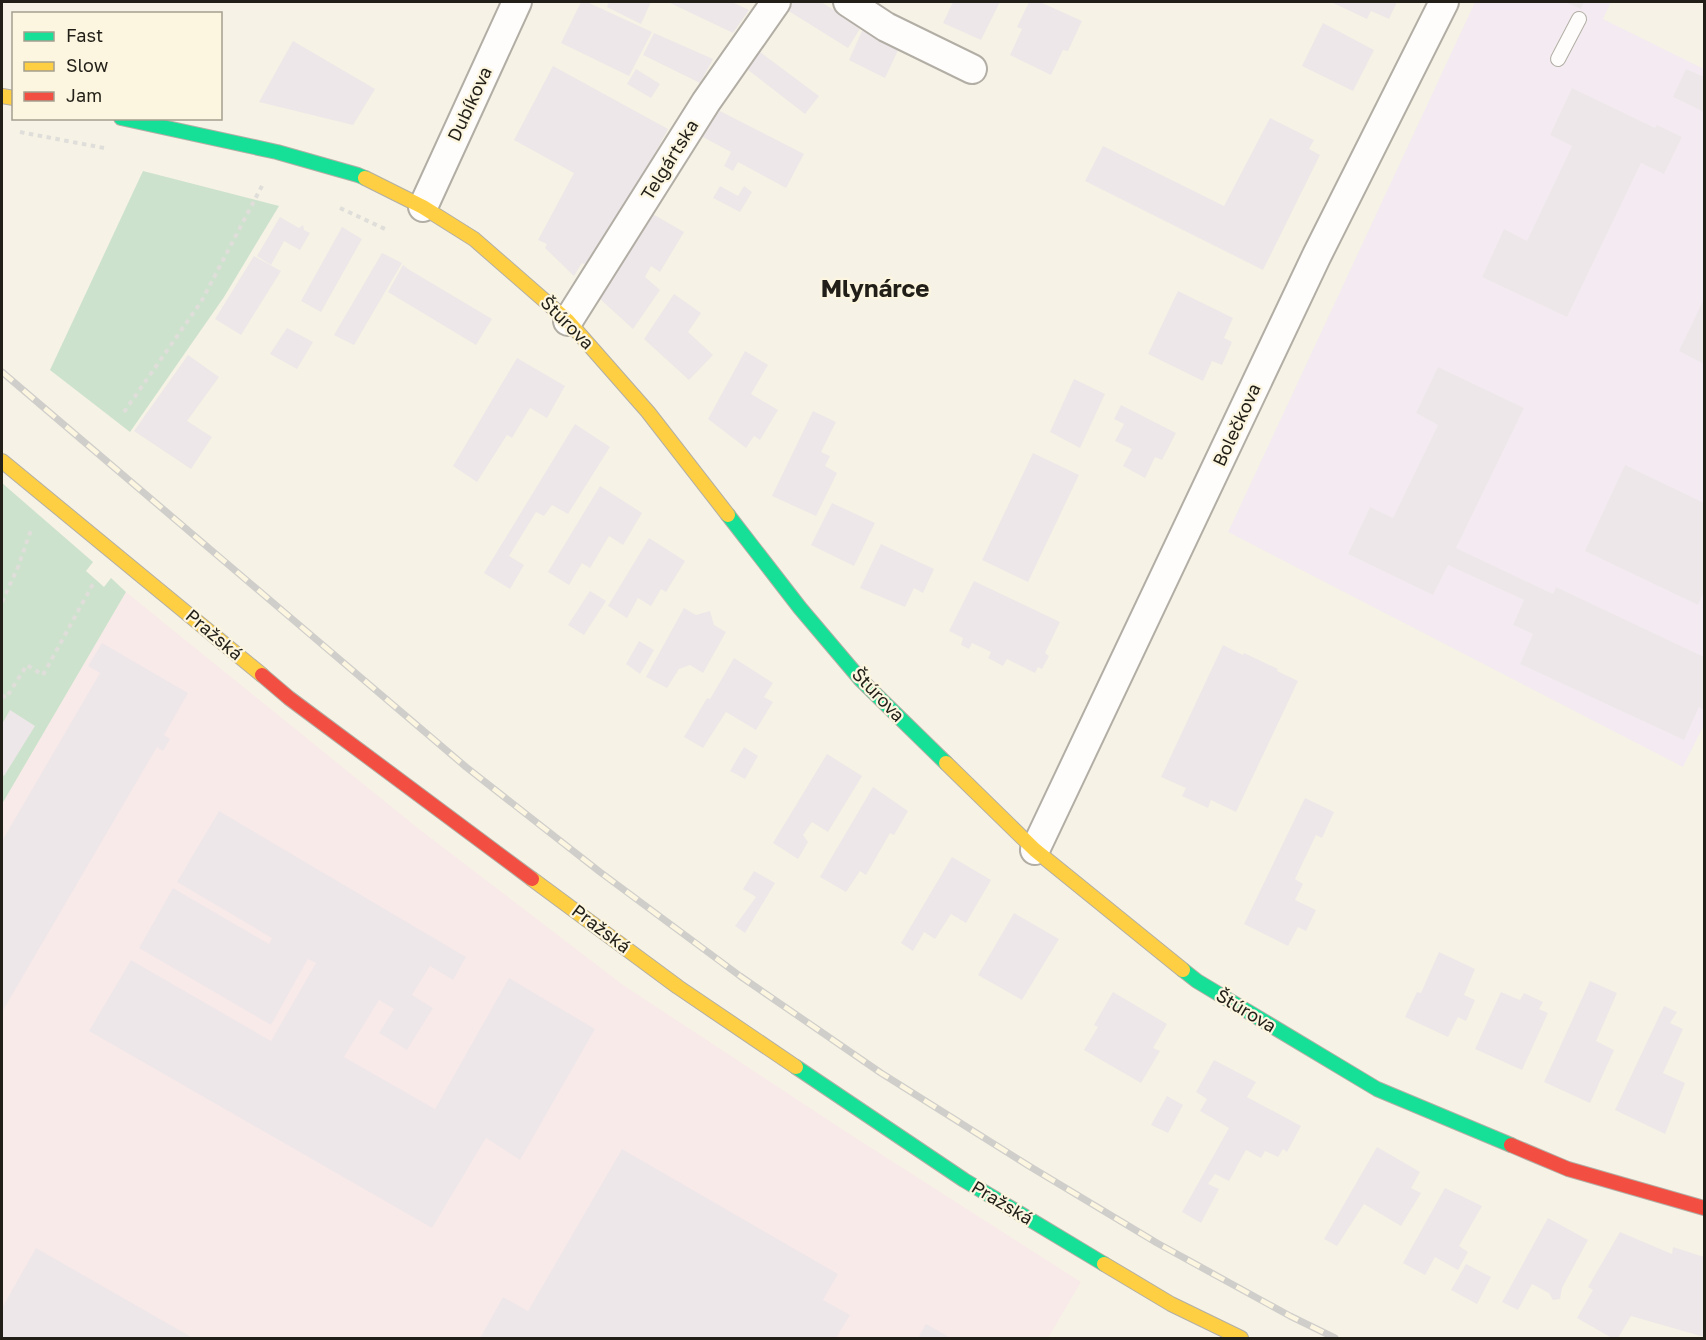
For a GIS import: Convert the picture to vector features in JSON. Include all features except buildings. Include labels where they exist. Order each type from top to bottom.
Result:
[{"type":"street","name":"Dubíkova","points":[[423,207],[517,2]]},
{"type":"street","name":"Telgártska","points":[[568,321],[706,102],[776,2]]},
{"type":"street","points":[[848,2],[886,27],[972,69]]},
{"type":"street","name":"Bolečkova","points":[[1035,850],[1312,266],[1444,2]]},
{"type":"street","name":"Štúrova","points":[[130,120],[277,152],[358,175],[423,207],[474,239],[568,321],[648,412],[800,608],[861,680],[1035,850],[1197,981],[1377,1089],[1568,1169],[1704,1208]]},
{"type":"street","name":"Pražská","points":[[2,461],[290,698],[678,987],[964,1180],[1171,1304],[1241,1338]]},
{"type":"lane","points":[[1558,59],[1579,19]]},
{"type":"path","points":[[13,131],[107,148]]},
{"type":"path","points":[[124,412],[201,302],[264,181],[256,178]]},
{"type":"path","points":[[339,207],[386,230]]},
{"type":"path","points":[[2,602],[18,567],[34,522]]},
{"type":"path","points":[[2,695],[6,698],[27,665],[43,675],[96,579]]},
{"type":"shaded area","points":[[1475,2],[1611,2],[1603,19],[1704,69],[1704,725],[1683,767],[1228,532]]},
{"type":"shaded area","points":[[126,592],[419,829],[623,985],[851,1135],[1081,1282],[1048,1338],[2,1338],[2,804]]},
{"type":"green space","points":[[143,171],[279,206],[224,297],[130,432],[50,370]]},
{"type":"green space","points":[[2,483],[93,562],[86,571],[104,587],[111,578],[126,592],[2,804]]},
{"type":"railway","points":[[2,372],[466,767],[600,872],[740,976],[881,1073],[1029,1166],[1157,1243],[1335,1338]]},
{"type":"traffic: fast","points":[[130,120],[277,152],[365,178]]},
{"type":"traffic: fast","points":[[728,515],[800,608],[861,680],[946,763]]},
{"type":"traffic: fast","points":[[1183,970],[1197,981],[1377,1089],[1511,1145]]},
{"type":"traffic: fast","points":[[796,1067],[964,1180],[1104,1264]]},
{"type":"traffic: slow","points":[[2,96],[12,98]]},
{"type":"traffic: slow","points":[[365,178],[423,207],[474,239],[568,321],[648,412],[728,515]]},
{"type":"traffic: slow","points":[[2,461],[262,675]]},
{"type":"traffic: slow","points":[[946,763],[1035,850],[1183,970]]},
{"type":"traffic: slow","points":[[532,879],[678,987],[796,1067]]},
{"type":"traffic: slow","points":[[1104,1264],[1171,1304],[1241,1338]]},
{"type":"traffic: jam","points":[[262,675],[289,698],[532,879]]},
{"type":"traffic: jam","points":[[1511,1145],[1568,1169],[1704,1208]]},
{"type":"district","name":"Mlynárce","points":[[875,289]]}]
